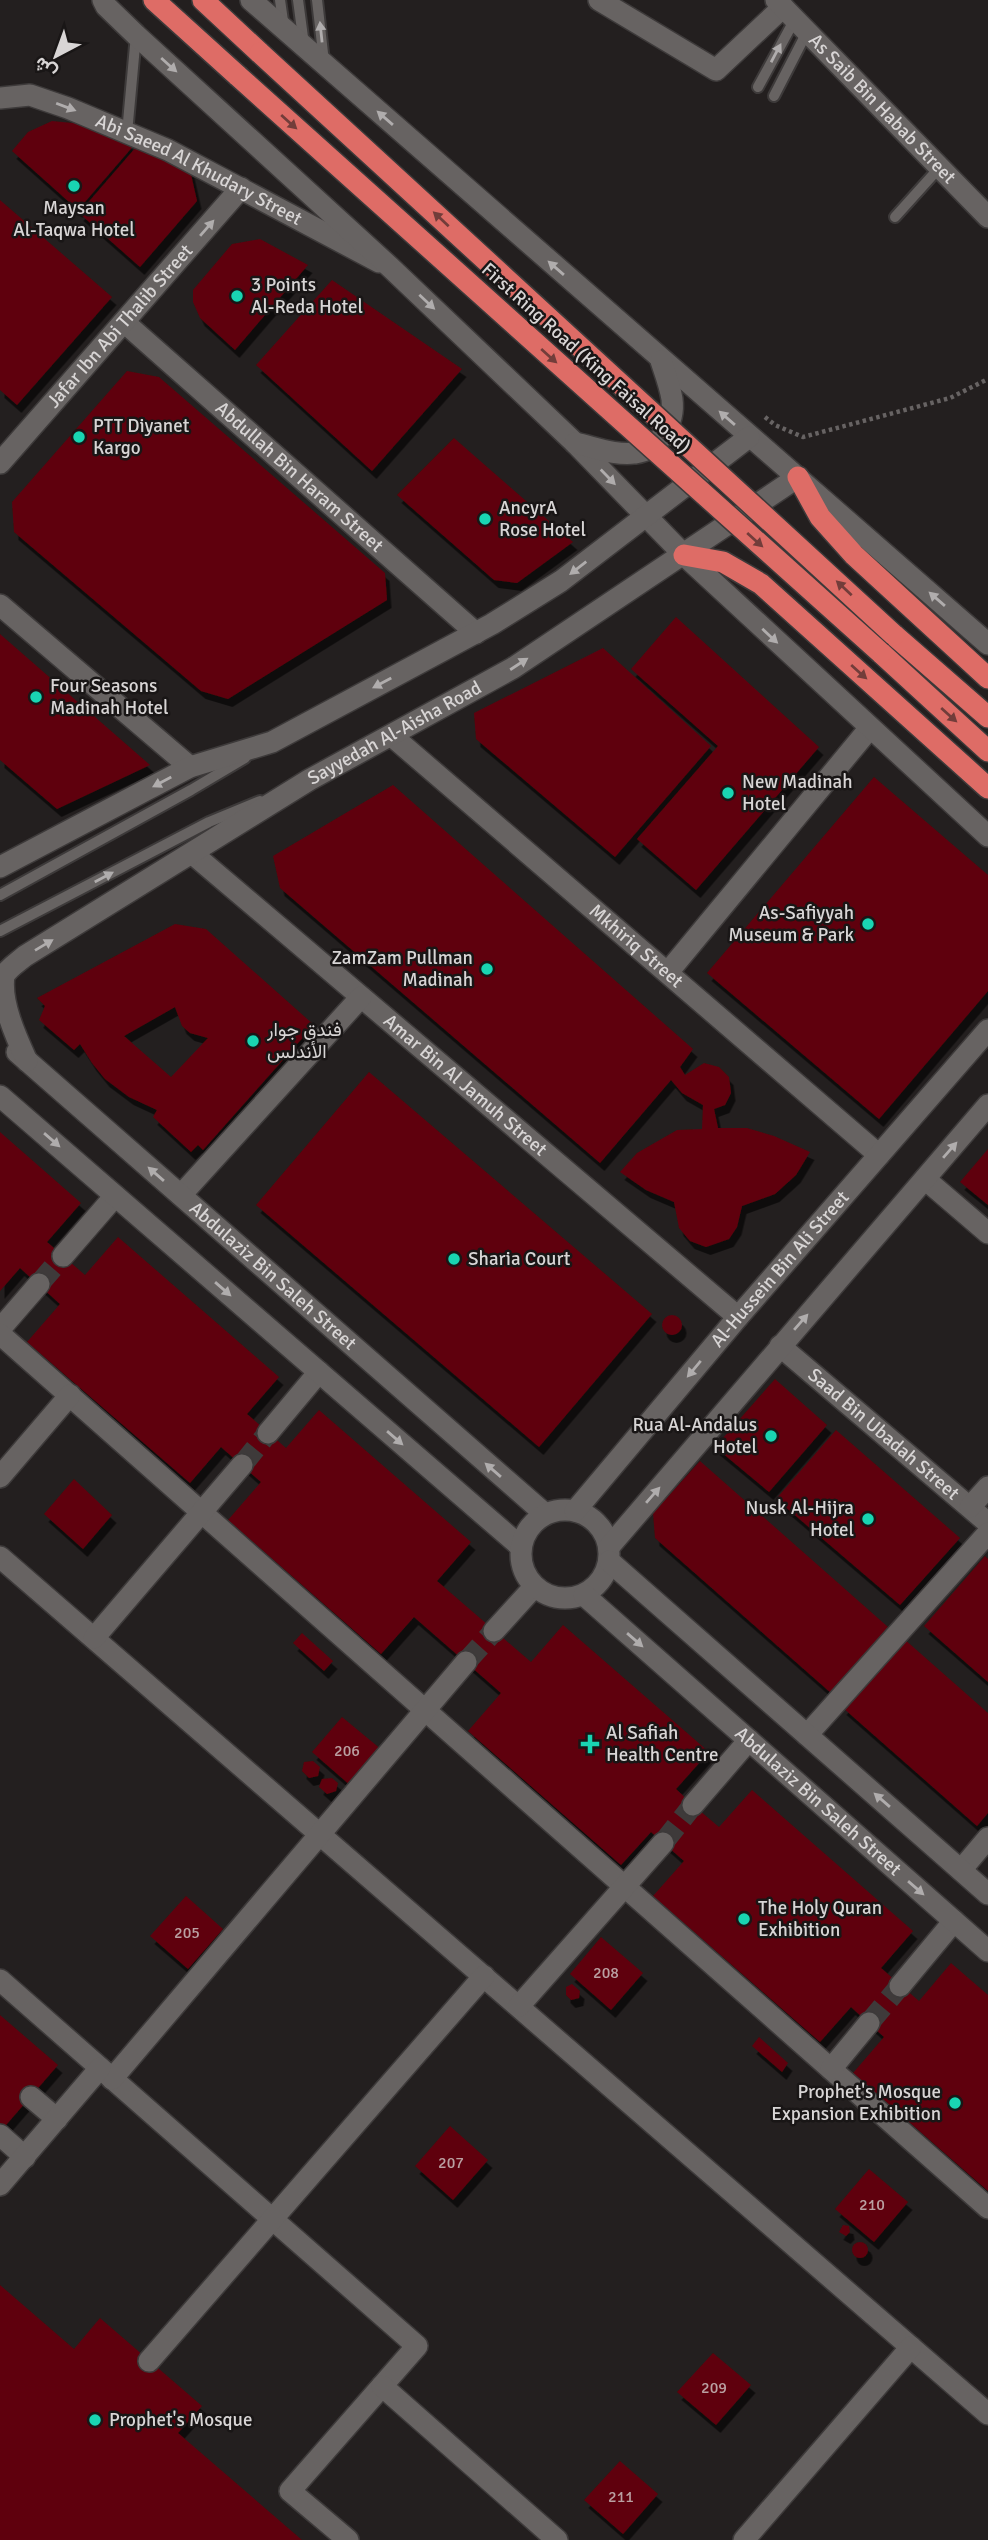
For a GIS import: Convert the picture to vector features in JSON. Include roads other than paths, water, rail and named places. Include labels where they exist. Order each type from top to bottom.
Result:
[{"type":"highway","name":"First Ring Road (King Faisal Road)","points":[[154,0],[988,751]]},
{"type":"highway","name":"First Ring Road (King Faisal Road)","points":[[203,0],[894,635],[988,717]]},
{"type":"highway","points":[[798,477],[820,517],[854,555],[988,678]]},
{"type":"highway","points":[[684,555],[723,562],[761,583],[988,788]]},
{"type":"street","points":[[250,0],[988,643]]},
{"type":"street","points":[[599,0],[716,70],[790,14]]},
{"type":"street","points":[[103,2],[135,35],[390,267],[575,443],[684,555],[869,729],[988,836]]},
{"type":"street","name":"As Saib Bin Habab Street","points":[[790,14],[988,216]]},
{"type":"street","name":"Abi Saeed Al Khudary Street","points":[[0,98],[30,95],[168,150],[390,267]]},
{"type":"street","name":"Jafar Ibn Abi Thalib Street","points":[[0,463],[241,188]]},
{"type":"street","name":"Abdullah Bin Haram Street","points":[[124,322],[476,633]]},
{"type":"street","points":[[575,443],[609,451],[634,453],[648,450],[661,438],[671,419],[672,398],[661,360]]},
{"type":"street","points":[[0,867],[190,767],[272,742],[476,633],[561,581],[749,437]]},
{"type":"street","name":"Sayyedah Al-Aisha Road","points":[[27,1061],[10,1026],[0,992],[5,973],[25,956],[309,780],[513,668],[798,477]]},
{"type":"street","points":[[0,605],[190,767]]},
{"type":"street","points":[[669,971],[869,729]]},
{"type":"street","name":"Mkhiriq Street","points":[[392,736],[669,971],[880,1155]]},
{"type":"street","name":"Amar Bin Al Jamuh Street","points":[[192,854],[738,1317]]},
{"type":"street","points":[[181,1195],[361,997]]},
{"type":"street","name":"Al-Hussein Bin Ali Street","points":[[576,1511],[738,1317],[988,1030]]},
{"type":"street","name":"Abdulaziz Bin Saleh Street","points":[[0,1038],[544,1514]]},
{"type":"street","points":[[0,1096],[520,1547]]},
{"type":"street","points":[[609,1554],[780,1346],[988,1105]]},
{"type":"street","points":[[925,1179],[988,1233]]},
{"type":"street","points":[[63,1256],[115,1196]]},
{"type":"street","points":[[38,1284],[0,1331],[988,2208]]},
{"type":"street","name":"Saad Bin Ubadah Street","points":[[780,1346],[988,1523]]},
{"type":"street","points":[[268,1433],[319,1372]]},
{"type":"street","points":[[0,1477],[70,1395]]},
{"type":"street","points":[[94,1638],[242,1465]]},
{"type":"street","points":[[970,1507],[988,1487]]},
{"type":"street","points":[[576,1511],[594,1520],[601,1528],[609,1554],[605,1575],[596,1587],[584,1595],[558,1599],[545,1595],[534,1587],[523,1568],[520,1547],[533,1522],[544,1514],[576,1511]]},
{"type":"street","points":[[807,1735],[988,1533]]},
{"type":"street","points":[[609,1554],[807,1735],[988,1894]]},
{"type":"street","points":[[0,1557],[911,2347],[985,2405]]},
{"type":"street","points":[[495,1631],[534,1587]]},
{"type":"street","name":"Abdulaziz Bin Saleh Street","points":[[584,1595],[988,1951]]},
{"type":"street","points":[[0,2185],[57,2119],[106,2073],[320,1833],[466,1662]]},
{"type":"street","points":[[694,1805],[749,1740]]},
{"type":"street","points":[[961,1870],[988,1838]]},
{"type":"street","points":[[519,2006],[663,1843]]},
{"type":"street","points":[[901,1986],[954,1921]]},
{"type":"street","points":[[149,2361],[484,1976]]},
{"type":"street","points":[[0,1980],[417,2346],[290,2491],[348,2540]]},
{"type":"street","points":[[831,2069],[869,2023]]},
{"type":"street","points":[[31,2096],[57,2119]]},
{"type":"street","points":[[0,2135],[25,2157]]},
{"type":"street","points":[[744,2540],[911,2347]]},
{"type":"street","points":[[382,2386],[557,2540]]},
{"type":"lane","points":[[280,0],[285,30]]},
{"type":"lane","points":[[298,0],[304,47]]},
{"type":"lane","points":[[317,0],[324,65]]},
{"type":"lane","points":[[758,87],[790,14]]},
{"type":"lane","points":[[774,96],[790,14]]},
{"type":"lane","points":[[127,133],[135,35]]},
{"type":"lane","points":[[895,217],[940,167]]},
{"type":"lane","points":[[0,895],[191,790],[272,742]]},
{"type":"lane","points":[[0,932],[209,822],[309,780]]},
{"type":"tunnel","points":[[39,1284],[63,1256]]},
{"type":"tunnel","points":[[242,1465],[268,1433]]},
{"type":"tunnel","points":[[466,1662],[494,1631]]},
{"type":"tunnel","points":[[663,1843],[693,1805]]},
{"type":"tunnel","points":[[869,2023],[900,1986]]},
{"type":"place","name":"Maysan Al-Taqwa Hotel","points":[[74,186]]},
{"type":"place","name":"3 Points Al-Reda Hotel","points":[[237,296]]},
{"type":"place","name":"PTT Diyanet Kargo","points":[[79,437]]},
{"type":"place","name":"AncyrA Rose Hotel","points":[[485,519]]},
{"type":"place","name":"Four Seasons Madinah Hotel","points":[[36,697]]},
{"type":"place","name":"New Madinah Hotel","points":[[728,793]]},
{"type":"place","name":"As-Safiyyah Museum & Park","points":[[868,924]]},
{"type":"place","name":"ZamZam Pullman Madinah","points":[[487,969]]},
{"type":"place","name":"فندق جوار الأندلس","points":[[253,1041]]},
{"type":"place","name":"Sharia Court","points":[[454,1259]]},
{"type":"place","name":"Rua Al-Andalus Hotel","points":[[771,1436]]},
{"type":"place","name":"Nusk Al-Hijra Hotel","points":[[868,1519]]},
{"type":"place","name":"Al Safiah Health Centre","points":[[590,1744]]},
{"type":"place","name":"The Holy Quran Exhibition","points":[[744,1919]]},
{"type":"place","name":"Prophet's Mosque Expansion Exhibition","points":[[955,2103]]},
{"type":"place","name":"Prophet's Mosque","points":[[95,2420]]}]
